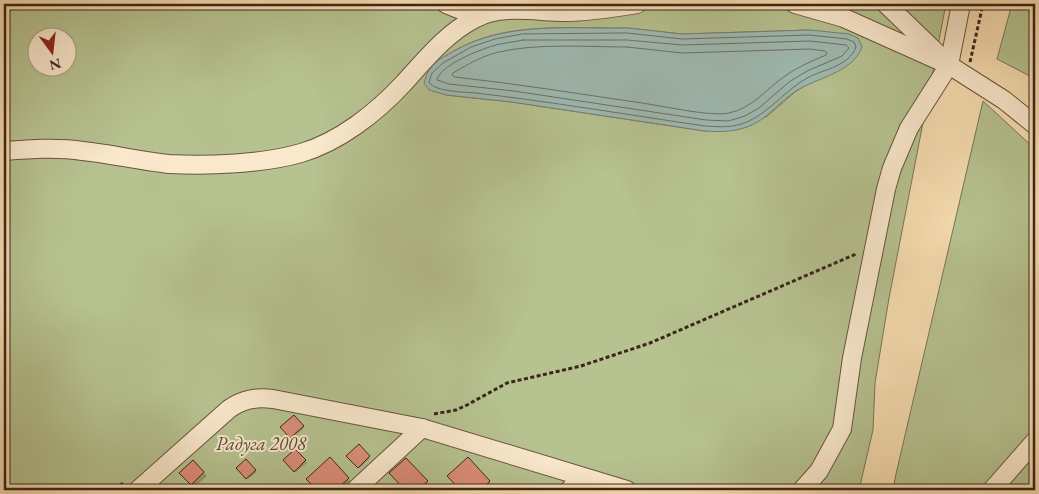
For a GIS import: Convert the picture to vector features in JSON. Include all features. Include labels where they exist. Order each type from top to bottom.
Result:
[{"type":"street","points":[[446,4],[478,17]]},
{"type":"street","points":[[4,151],[26,149],[74,150],[169,164],[258,161],[300,153],[325,143],[364,118],[401,86],[448,37],[478,17],[496,11],[567,12],[637,4]]},
{"type":"street","points":[[795,4],[844,18],[949,65],[1004,100],[1035,125]]},
{"type":"street","points":[[886,4],[949,65]]},
{"type":"street","points":[[802,490],[819,471],[842,429],[852,358],[886,189],[900,146],[920,108],[949,65],[961,4]]},
{"type":"street","points":[[134,484],[229,409],[253,398],[273,399],[425,421],[582,478],[627,490]]},
{"type":"street","points":[[355,490],[425,421]]},
{"type":"street","points":[[992,490],[1035,441]]},
{"type":"street","points":[[569,490],[582,478]]},
{"type":"path","points":[[967,76],[984,4]]},
{"type":"path","points":[[425,421],[456,410],[507,383],[581,366],[650,343],[873,247]]},
{"type":"path","points":[[115,490],[134,484]]},
{"type":"green space","name":"Радуга 2008","points":[[4,4],[946,4],[889,298],[875,383],[873,430],[859,490],[4,490]],"holes":[[[548,28],[628,28],[682,34],[810,30],[834,72],[812,81],[795,92],[766,117],[705,131],[512,102],[446,95],[427,71],[449,54],[472,42],[497,34],[522,30]]]},
{"type":"green space","points":[[1012,4],[1035,4],[1035,83],[1028,75],[997,59]]},
{"type":"green space","points":[[983,101],[1035,149],[1035,490],[893,490],[896,474]]},
{"type":"water","points":[[628,28],[682,34],[810,30],[849,34],[858,38],[862,47],[851,63],[843,69],[796,91],[761,120],[747,127],[726,131],[705,131],[512,102],[446,95],[429,90],[424,83],[431,67],[439,60],[474,41],[495,35],[539,29]]},
{"type":"building","points":[[294,415],[304,426],[290,438],[280,427]]},
{"type":"building","points":[[359,444],[370,456],[358,468],[346,456]]},
{"type":"building","points":[[295,449],[306,460],[294,472],[283,460]]},
{"type":"building","points":[[330,457],[349,478],[336,490],[317,490],[306,479]]},
{"type":"building","points":[[468,457],[490,481],[481,490],[460,490],[447,476]]},
{"type":"building","points":[[406,458],[428,481],[417,490],[405,490],[389,473]]},
{"type":"building","points":[[246,459],[256,470],[246,479],[236,468]]},
{"type":"building","points":[[193,460],[204,472],[191,485],[179,473]]}]
